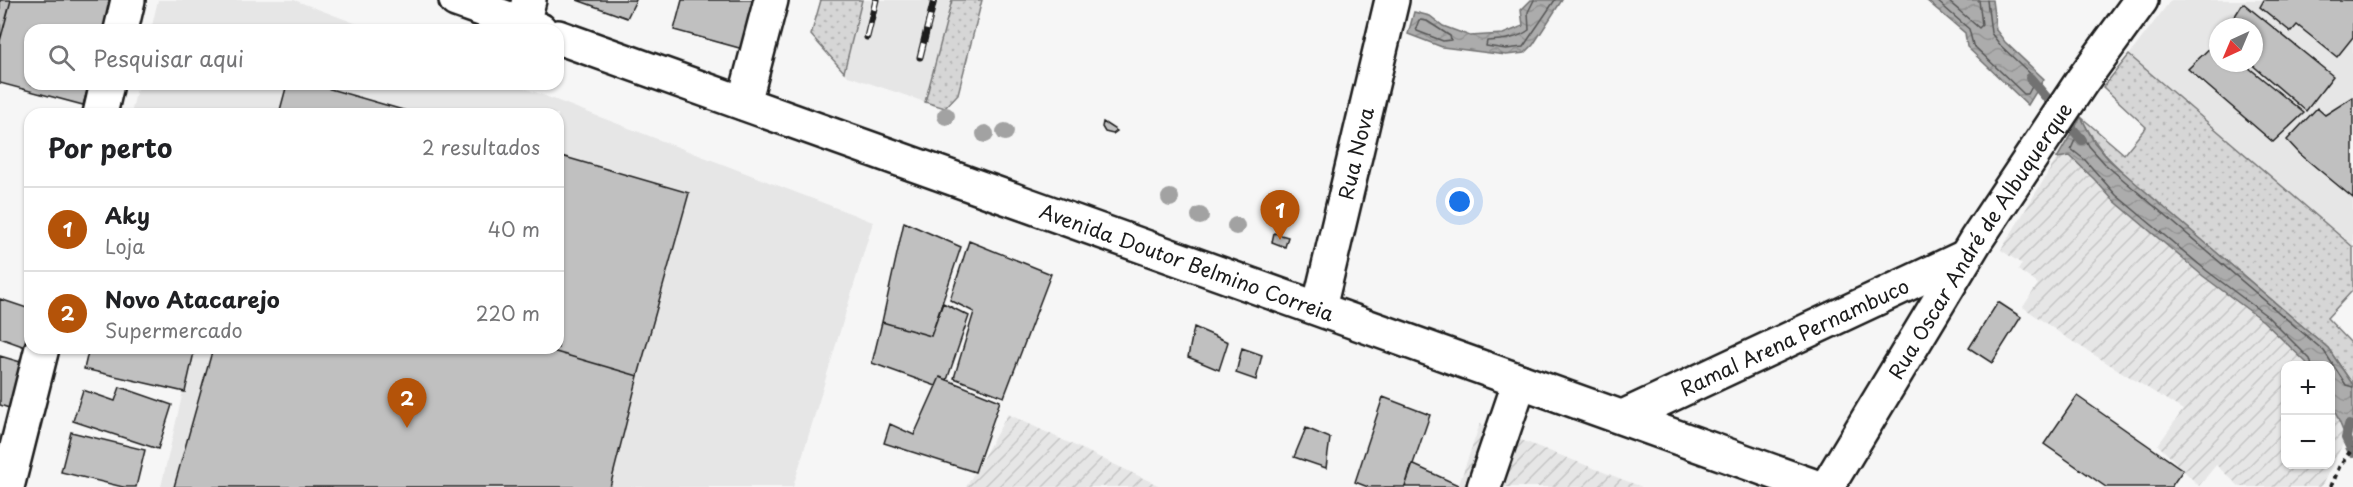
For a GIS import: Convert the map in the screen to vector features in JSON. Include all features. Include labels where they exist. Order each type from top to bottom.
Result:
[{"type":"street","points":[[122,24],[128,0]]},
{"type":"street","points":[[456,0],[531,18]]},
{"type":"street","points":[[744,103],[771,0]]},
{"type":"street","name":"Rua Nova","points":[[1319,308],[1392,0]]},
{"type":"street","name":"Rua Oscar André de Albuquerque","points":[[1827,487],[1965,257],[2040,142],[2141,0]]},
{"type":"street","name":"Avenida Doutor Belmino Correia","points":[[564,39],[1816,487]]},
{"type":"street","points":[[101,108],[106,90]]},
{"type":"street","name":"Ramal Arena Pernambuco","points":[[1623,417],[1965,257]]},
{"type":"street","points":[[8,487],[41,354]]},
{"type":"street","points":[[1484,487],[1520,381]]},
{"type":"path","points":[[2331,487],[2340,465],[2353,448]]},
{"type":"shaded area","points":[[158,0],[294,0],[357,24],[152,24]]},
{"type":"shaded area","points":[[821,0],[862,0],[844,72],[811,35]]},
{"type":"shaded area","points":[[862,0],[952,0],[925,102],[848,76],[844,72]]},
{"type":"shaded area","points":[[952,0],[982,0],[958,94],[945,108],[925,102]]},
{"type":"shaded area","points":[[2171,0],[2353,0],[2353,247],[2129,55]]},
{"type":"shaded area","points":[[2129,55],[2353,247],[2353,290],[2327,318],[2353,345],[2353,385],[2328,348],[2136,184],[2098,146],[2081,117],[2124,154],[2146,127],[2103,87]]},
{"type":"shaded area","points":[[137,90],[530,90],[873,222],[793,487],[161,487],[192,354],[564,354],[564,108],[132,108]]},
{"type":"shaded area","points":[[2070,156],[2112,199],[2203,276],[2263,321],[2305,361],[2281,361],[2281,469],[2330,469],[2321,487],[2240,487],[2216,465],[2199,486],[2158,445],[2183,410],[2067,338],[2023,307],[2038,284],[2018,270],[2022,264],[2001,250],[2057,158]]},
{"type":"shaded area","points":[[2335,412],[2346,438],[2335,460]]},
{"type":"shaded area","points":[[1008,414],[1162,487],[966,487]]},
{"type":"shaded area","points":[[1480,424],[1642,487],[1458,487]]},
{"type":"water","points":[[1531,0],[1562,0],[1533,45],[1525,53],[1506,55],[1442,47],[1408,34],[1414,12],[1430,16],[1443,26],[1470,36],[1503,34],[1523,26],[1521,10]]},
{"type":"water","points":[[1926,0],[1992,0],[1996,30],[2005,42],[2044,79],[2028,105],[1967,47],[1965,33]]},
{"type":"water","points":[[2081,117],[2094,142],[2110,161],[2328,348],[2353,385],[2353,429],[2346,438],[2335,412],[2335,361],[2305,361],[2263,321],[2203,276],[2112,199],[2070,156],[2057,158]]},
{"type":"building","points":[[0,0],[11,0],[0,41]]},
{"type":"building","points":[[11,0],[111,0],[105,24],[24,24],[24,89],[0,83],[0,41]]},
{"type":"building","points":[[577,0],[636,0],[627,18]]},
{"type":"building","points":[[682,0],[755,0],[743,49],[674,30]]},
{"type":"building","points":[[2264,0],[2353,0],[2353,37],[2337,57],[2297,25],[2291,32],[2260,7]]},
{"type":"building","points":[[2243,3],[2261,18],[2234,18]]},
{"type":"building","points":[[2263,19],[2333,76],[2306,111],[2260,72],[2263,72]]},
{"type":"building","points":[[2209,49],[2209,72],[2254,72],[2304,113],[2273,142],[2188,69]]},
{"type":"building","points":[[26,90],[87,90],[83,105]]},
{"type":"building","points":[[285,90],[334,90],[396,108],[281,108]]},
{"type":"building","points":[[2353,97],[2353,198],[2300,154],[2287,140],[2317,108],[2325,115]]},
{"type":"building","points":[[1103,122],[1117,131],[1113,134],[1105,132],[1102,127]]},
{"type":"building","points":[[564,157],[689,193],[638,376],[563,354]]},
{"type":"building","points":[[904,222],[961,247],[931,336],[882,322]]},
{"type":"building","points":[[1274,233],[1288,237],[1285,247],[1272,242]]},
{"type":"building","points":[[969,241],[1051,274],[1004,397],[954,378],[974,312],[950,300]]},
{"type":"building","points":[[0,299],[24,307],[24,347],[0,338]]},
{"type":"building","points":[[1998,302],[2021,317],[1992,363],[1969,348]]},
{"type":"building","points":[[943,303],[969,316],[947,380],[940,377],[936,386],[872,363],[882,322],[931,336]]},
{"type":"building","points":[[1194,327],[1228,342],[1219,370],[1188,357]]},
{"type":"building","points":[[1242,348],[1262,355],[1256,380],[1236,373]]},
{"type":"building","points":[[88,354],[194,354],[185,392],[84,369]]},
{"type":"building","points":[[211,354],[563,354],[638,376],[610,487],[174,487]]},
{"type":"building","points":[[0,356],[24,363],[9,408],[0,405]]},
{"type":"building","points":[[940,377],[1000,401],[975,472],[884,443],[890,424],[914,435]]},
{"type":"building","points":[[120,387],[172,405],[158,449],[73,421],[83,390],[115,401]]},
{"type":"building","points":[[2077,396],[2183,470],[2171,487],[2106,487],[2044,444]]},
{"type":"building","points":[[1383,397],[1430,415],[1405,487],[1368,487],[1355,482]]},
{"type":"building","points":[[1306,428],[1330,438],[1326,468],[1294,457]]},
{"type":"building","points":[[71,432],[145,450],[136,487],[123,487],[61,472]]},
{"type":"building","points":[[1412,464],[1458,485],[1458,487],[1405,487]]},
{"type":"waterway","points":[[2030,78],[2082,140]]},
{"type":"waterway","points":[[2349,425],[2346,438],[2353,453]]},
{"type":"railway","points":[[867,37],[876,0]]},
{"type":"railway","points":[[920,57],[934,0]]},
{"type":"place","name":"Aky","points":[[1280,240]]},
{"type":"place","name":"Novo Atacarejo","points":[[407,428]]}]
